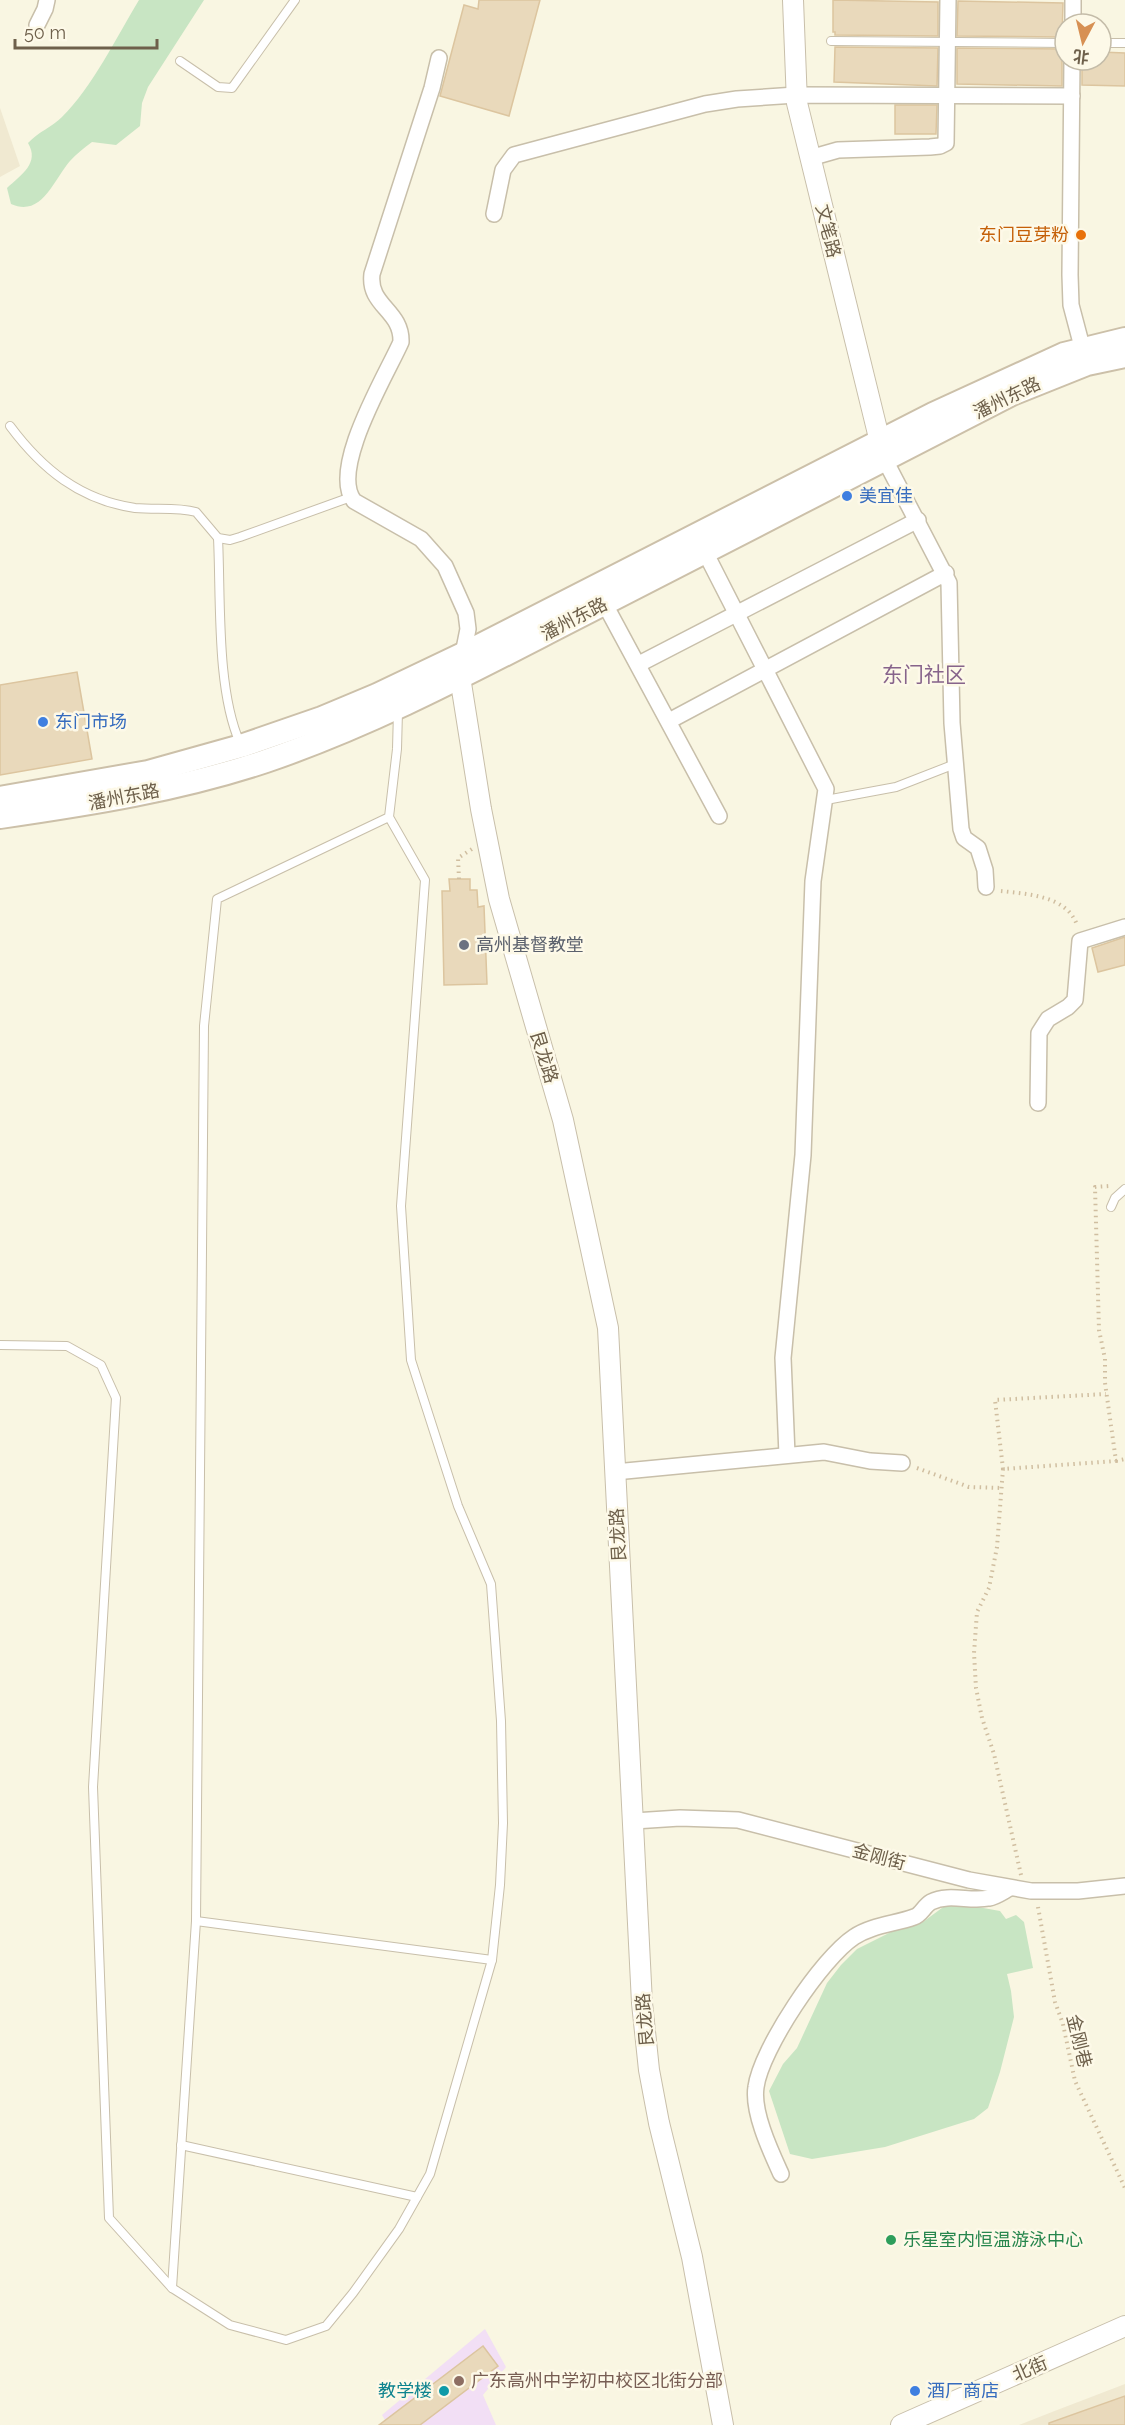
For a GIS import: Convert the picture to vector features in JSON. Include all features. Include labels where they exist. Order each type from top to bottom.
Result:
[{"type":"main road","name":"潘州东路","points":[[397,696],[460,677],[600,595],[882,450],[1012,394],[1084,356],[1125,339]]},
{"type":"main road","name":"潘州东路","points":[[1084,356],[1125,356]]},
{"type":"main road","name":"潘州东路","points":[[0,816],[146,794],[247,756],[357,726],[397,696],[463,654],[600,595]]},
{"type":"main road","name":"潘州东路","points":[[0,798],[247,756]]},
{"type":"street","points":[[37,25],[47,0]]},
{"type":"street","name":"文笔路","points":[[793,0],[796,95],[882,450]]},
{"type":"street","points":[[810,158],[838,150],[944,145],[947,139],[948,0]]},
{"type":"street","points":[[440,58],[372,274],[372,291],[398,323],[401,333],[400,342],[367,407],[350,465],[348,480],[351,497],[421,539],[445,566],[466,613],[468,629],[463,654]]},
{"type":"street","points":[[1072,72],[1071,305],[1084,356]]},
{"type":"street","points":[[494,214],[503,170],[510,158],[521,152],[705,104],[737,99],[796,95],[1072,96]]},
{"type":"street","points":[[882,450],[946,573],[950,586],[952,723],[962,835],[978,848],[985,870],[986,888]]},
{"type":"street","points":[[639,664],[918,520]]},
{"type":"street","points":[[700,544],[824,784],[826,800],[813,881],[803,1155],[783,1358],[787,1455]]},
{"type":"street","points":[[669,721],[946,573]]},
{"type":"street","points":[[600,595],[719,816]]},
{"type":"street","name":"艮龙路","points":[[463,654],[460,677],[484,831],[499,899],[563,1120],[608,1328],[642,2003],[649,2070],[659,2123],[692,2257],[723,2425]]},
{"type":"street","points":[[1038,1103],[1039,1033],[1048,1019],[1075,1000],[1080,941],[1125,927]]},
{"type":"street","points":[[615,1472],[824,1452],[870,1461],[902,1463]]},
{"type":"street","name":"金刚街","points":[[634,1821],[680,1818],[738,1820],[969,1880],[1023,1890],[1078,1891],[1125,1886]]},
{"type":"street","points":[[781,2174],[760,2120],[755,2088],[777,2037],[825,1963],[840,1947],[863,1931],[916,1917],[930,1902],[955,1897],[991,1898],[1023,1890]]},
{"type":"street","name":"北街","points":[[901,2425],[1125,2326]]},
{"type":"lane","points":[[180,60],[218,87],[232,88],[295,0]]},
{"type":"lane","points":[[831,41],[1053,43]]},
{"type":"lane","points":[[10,426],[30,452],[54,473],[86,494],[133,507],[196,512],[218,537],[230,540],[351,497]]},
{"type":"lane","points":[[218,537],[227,705],[232,725],[247,756]]},
{"type":"lane","points":[[0,1345],[67,1346],[101,1365],[116,1398],[93,1787],[109,2218],[172,2288],[230,2325],[286,2340],[326,2326],[353,2294],[399,2229],[430,2174],[492,1960],[500,1885],[503,1823],[501,1721],[491,1584],[458,1506],[411,1360],[401,1206],[425,880],[389,817],[397,749],[397,696]]},
{"type":"lane","points":[[826,800],[896,787],[956,764]]},
{"type":"lane","points":[[172,2288],[196,1921],[204,1026],[218,898],[389,817]]},
{"type":"lane","points":[[1111,1207],[1115,1198],[1125,1189]]},
{"type":"lane","points":[[196,1921],[492,1960]]},
{"type":"lane","points":[[181,2145],[417,2197]]},
{"type":"path","points":[[458,858],[459,879]]},
{"type":"path","points":[[986,888],[1037,897],[1064,907],[1074,916],[1080,941]]},
{"type":"path","points":[[1115,1185],[1095,1187],[1099,1330],[1105,1359],[1106,1394],[1116,1461]]},
{"type":"path","name":"金刚巷","points":[[1106,1394],[995,1400],[996,1424],[1004,1470],[1003,1488],[997,1547],[989,1588],[977,1612],[974,1653],[976,1688],[982,1718],[994,1754],[1023,1890],[1054,2002],[1063,2024],[1075,2081],[1125,2188]]},
{"type":"path","points":[[1004,1470],[1125,1459]]},
{"type":"path","points":[[902,1463],[969,1486],[1003,1488]]},
{"type":"shaded area","points":[[0,108],[20,166],[0,177]]},
{"type":"shaded area","name":"广东高州中学初中校区北街分部","points":[[485,2329],[506,2367],[483,2395],[496,2425],[388,2425],[382,2415]]},
{"type":"shaded area","points":[[1125,2384],[1125,2425],[1019,2425],[1052,2412]]},
{"type":"green space","points":[[139,0],[204,0],[148,87],[142,103],[140,126],[116,145],[92,142],[77,153],[46,194],[31,206],[22,207],[11,204],[7,188],[30,163],[32,157],[28,143],[62,117],[84,92]]},
{"type":"green space","points":[[950,1902],[1000,1911],[1006,1919],[1016,1915],[1024,1922],[1033,1968],[1007,1974],[1014,2017],[988,2108],[974,2119],[885,2147],[812,2159],[790,2154],[769,2091],[783,2064],[797,2048],[827,1983],[857,1949],[899,1928],[923,1922]]},
{"type":"building","points":[[479,0],[540,0],[509,116],[440,96],[464,5],[478,9]]},
{"type":"building","points":[[833,0],[938,2],[938,36],[835,35],[833,32]]},
{"type":"building","points":[[958,1],[1063,3],[1063,12],[1053,12],[1053,37],[957,36]]},
{"type":"building","points":[[835,47],[938,48],[937,86],[834,82]]},
{"type":"building","points":[[957,48],[1053,49],[1053,72],[1062,72],[1062,86],[957,84]]},
{"type":"building","points":[[1113,52],[1125,53],[1125,86],[1082,85],[1082,72],[1113,72]]},
{"type":"building","points":[[895,105],[937,105],[936,134],[895,134]]},
{"type":"building","name":"东门市场","points":[[77,672],[92,759],[0,775],[0,685]]},
{"type":"building","name":"高州基督教堂","points":[[449,879],[470,879],[470,890],[477,890],[478,907],[484,906],[487,984],[444,985],[442,891],[450,891]]},
{"type":"building","points":[[1125,937],[1125,965],[1098,972],[1092,948]]},
{"type":"building","name":"教学楼","points":[[483,2346],[498,2366],[420,2425],[379,2425]]},
{"type":"building","points":[[1125,2396],[1125,2425],[1049,2425],[1049,2423]]},
{"type":"place","name":"东门豆芽粉","points":[[1081,235]]},
{"type":"place","name":"美宜佳","points":[[847,496]]},
{"type":"place","name":"东门市场","points":[[43,722]]},
{"type":"place","name":"高州基督教堂","points":[[464,945]]},
{"type":"place","name":"乐星室内恒温游泳中心","points":[[891,2240]]},
{"type":"place","name":"广东高州中学初中校区北街分部","points":[[459,2381]]},
{"type":"place","name":"教学楼","points":[[444,2391]]},
{"type":"place","name":"酒厂商店","points":[[915,2391]]},
{"type":"district","name":"东门社区","points":[[924,675]]}]
